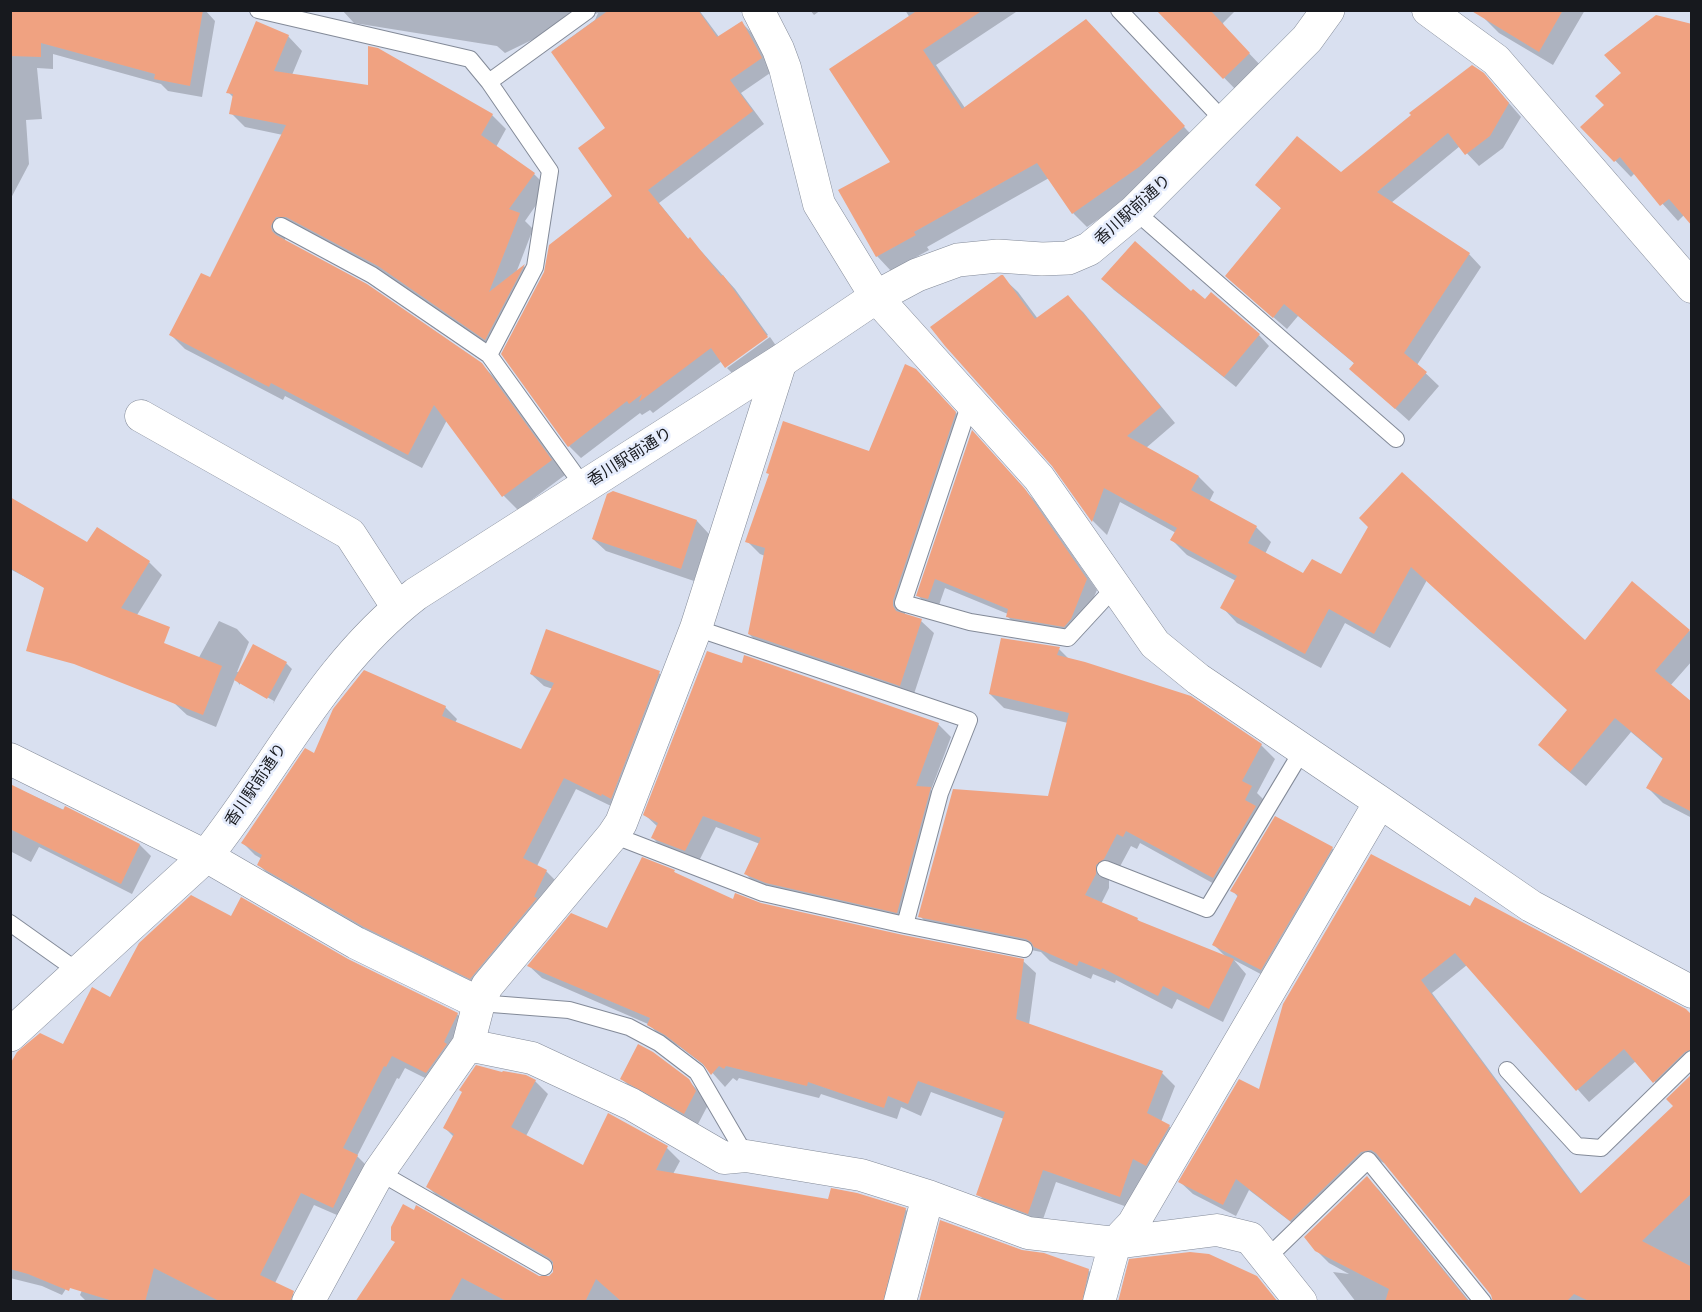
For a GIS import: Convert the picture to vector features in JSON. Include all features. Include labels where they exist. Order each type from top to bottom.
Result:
[{"type":"street","points":[[758,10],[785,68],[819,204],[876,297],[1040,478],[1155,644],[1198,679],[1531,906],[1692,992]]},
{"type":"street","name":"香川駅前通り","points":[[10,1035],[206,856],[223,835],[307,710],[338,670],[366,639],[416,594],[781,361],[876,297],[917,275],[958,260],[998,256],[1068,258],[1089,249],[1135,211],[1225,122],[1307,39],[1328,10]]},
{"type":"street","points":[[1428,10],[1496,60],[1692,287]]},
{"type":"street","points":[[308,1302],[379,1172],[468,1046],[479,1004],[487,986],[621,823],[696,628],[781,361]]},
{"type":"street","points":[[141,416],[350,534],[398,609]]},
{"type":"street","points":[[10,759],[206,856],[356,943],[479,1004]]},
{"type":"street","points":[[1099,1302],[1115,1243],[1133,1224],[1380,802]]},
{"type":"street","points":[[468,1046],[532,1058],[632,1104],[724,1158],[746,1156],[861,1175],[928,1196],[1028,1233],[1115,1243],[1217,1230],[1250,1238],[1301,1302]]},
{"type":"street","points":[[900,1302],[928,1196]]},
{"type":"lane","points":[[258,10],[470,59],[489,82],[550,171],[536,267],[489,355]]},
{"type":"lane","points":[[1119,10],[1225,122]]},
{"type":"lane","points":[[489,82],[587,11]]},
{"type":"lane","points":[[1135,211],[1396,439]]},
{"type":"lane","points":[[281,226],[372,275],[489,355],[584,487]]},
{"type":"lane","points":[[971,400],[903,603],[970,622],[1068,638],[1115,587]]},
{"type":"lane","points":[[696,628],[969,720],[939,793],[905,925]]},
{"type":"lane","points":[[1105,869],[1207,909],[1302,750]]},
{"type":"lane","points":[[613,835],[763,893],[1024,949]]},
{"type":"lane","points":[[10,923],[78,972]]},
{"type":"lane","points":[[479,1004],[569,1010],[629,1027],[659,1043],[697,1072],[746,1156]]},
{"type":"lane","points":[[1507,1070],[1577,1146],[1601,1148],[1692,1059]]},
{"type":"lane","points":[[1266,1259],[1368,1160],[1483,1302]]},
{"type":"lane","points":[[379,1172],[544,1267]]},
{"type":"building","points":[[10,10],[203,10],[190,86],[154,79],[155,74],[41,43],[41,57],[10,56]]},
{"type":"building","points":[[609,10],[698,10],[717,37],[742,21],[762,58],[730,80],[753,111],[648,190],[688,239],[690,237],[721,276],[723,275],[768,337],[725,368],[711,348],[639,402],[642,394],[629,404],[627,401],[568,447],[501,354],[544,272],[549,245],[612,196],[578,148],[605,128],[551,52]]},
{"type":"building","points":[[918,10],[983,10],[923,50],[962,109],[1086,19],[1185,126],[1139,167],[1072,214],[1037,163],[914,232],[916,235],[876,257],[838,190],[890,162],[829,69]]},
{"type":"building","points":[[1156,10],[1210,10],[1250,53],[1223,79]]},
{"type":"building","points":[[1470,10],[1563,10],[1539,52]]},
{"type":"building","points":[[1656,15],[1692,24],[1692,226],[1669,199],[1660,206],[1620,157],[1614,162],[1580,127],[1604,105],[1595,96],[1621,73],[1604,55]]},
{"type":"building","points":[[256,21],[289,35],[274,71],[368,85],[368,46],[378,48],[493,114],[481,135],[535,173],[509,209],[520,213],[489,292],[525,264],[485,340],[378,266],[286,217],[276,217],[271,226],[276,235],[367,284],[482,363],[552,460],[502,497],[434,405],[408,455],[271,383],[269,387],[169,335],[201,273],[210,277],[286,125],[229,114],[233,94],[226,93]]},
{"type":"building","points":[[1472,65],[1484,73],[1509,103],[1490,136],[1465,155],[1448,133],[1377,192],[1470,253],[1404,353],[1427,372],[1395,409],[1349,369],[1354,363],[1284,304],[1273,318],[1225,276],[1281,208],[1255,185],[1297,136],[1341,172],[1411,115],[1409,113]]},
{"type":"building","points":[[1135,241],[1191,291],[1193,289],[1205,299],[1211,292],[1260,334],[1224,377],[1101,279]]},
{"type":"building","points":[[1001,275],[1035,319],[1068,295],[1161,407],[1127,436],[1199,476],[1191,490],[1257,526],[1248,543],[1303,573],[1312,559],[1341,574],[1368,527],[1359,518],[1402,472],[1585,640],[1632,581],[1690,630],[1655,671],[1692,702],[1692,812],[1646,788],[1663,758],[1615,718],[1570,772],[1538,745],[1567,710],[1411,567],[1374,634],[1329,609],[1305,654],[1220,608],[1237,576],[1170,540],[1177,528],[1104,488],[1092,522],[1052,466],[930,327]]},
{"type":"building","points":[[905,364],[916,369],[956,412],[893,600],[896,611],[922,619],[900,686],[748,634],[765,548],[745,542],[769,474],[766,473],[783,421],[869,451]]},
{"type":"building","points":[[972,430],[1025,489],[1087,579],[1071,619],[1064,627],[1006,617],[1008,609],[935,579],[928,599],[916,596]]},
{"type":"building","points":[[613,491],[697,520],[681,569],[592,539],[607,494]]},
{"type":"building","points":[[10,497],[87,542],[97,527],[150,561],[121,608],[170,627],[164,643],[222,666],[203,715],[74,664],[26,651],[44,588],[10,568]]},
{"type":"building","points":[[546,629],[660,671],[611,799],[564,778],[523,858],[547,870],[534,897],[537,898],[470,979],[364,927],[257,865],[262,855],[241,843],[305,748],[314,753],[333,709],[364,670],[446,706],[442,716],[521,749],[554,683],[530,674]]},
{"type":"building","points":[[1001,638],[1060,647],[1057,655],[1191,696],[1262,744],[1242,781],[1252,786],[1245,800],[1256,806],[1213,878],[1126,831],[1123,837],[1117,834],[1104,859],[1096,865],[1096,874],[1085,895],[1138,918],[1137,920],[1234,959],[1209,1009],[1163,986],[1158,996],[1102,968],[1101,970],[1079,961],[1077,966],[1034,947],[1026,939],[918,917],[953,789],[1048,796],[1069,713],[989,694]]},
{"type":"building","points":[[253,644],[287,662],[267,699],[234,680]]},
{"type":"building","points":[[707,651],[742,663],[744,655],[939,723],[916,786],[931,787],[897,913],[766,883],[744,874],[761,838],[703,816],[685,851],[651,838],[658,823],[643,815]]},
{"type":"building","points":[[10,784],[63,810],[65,806],[140,844],[121,884],[10,829]]},
{"type":"building","points":[[1275,816],[1333,847],[1261,970],[1212,945],[1238,895],[1230,891]]},
{"type":"building","points":[[1371,854],[1470,906],[1475,897],[1686,1009],[1692,1015],[1692,1049],[1685,1052],[1653,1083],[1624,1049],[1576,1091],[1455,953],[1421,980],[1580,1194],[1673,1106],[1666,1099],[1692,1074],[1692,1193],[1642,1241],[1692,1267],[1692,1302],[1591,1302],[1574,1294],[1566,1302],[1493,1302],[1491,1295],[1376,1153],[1371,1150],[1361,1152],[1290,1221],[1236,1179],[1223,1205],[1178,1182],[1239,1079],[1259,1089],[1283,1004]]},
{"type":"building","points":[[642,857],[675,870],[674,872],[733,899],[735,893],[761,903],[1024,959],[1016,1019],[1163,1071],[1147,1113],[1170,1125],[1146,1166],[1133,1159],[1120,1197],[1043,1170],[1028,1214],[976,1195],[1005,1112],[918,1081],[908,1104],[888,1096],[884,1108],[808,1082],[807,1086],[726,1066],[724,1069],[719,1066],[711,1075],[703,1064],[665,1035],[647,1025],[650,1018],[527,966],[571,913],[607,928]]},
{"type":"building","points":[[191,895],[231,916],[241,897],[348,959],[458,1013],[444,1042],[447,1044],[426,1073],[392,1056],[386,1067],[384,1066],[343,1148],[358,1155],[333,1208],[301,1193],[260,1275],[294,1291],[290,1302],[221,1302],[154,1268],[145,1302],[116,1302],[70,1288],[69,1291],[10,1269],[10,1064],[17,1052],[40,1033],[63,1044],[92,987],[110,997],[139,943]]},
{"type":"building","points":[[638,1044],[653,1052],[689,1079],[696,1091],[684,1114],[620,1079]]},
{"type":"building","points":[[476,1065],[526,1075],[536,1080],[511,1127],[583,1165],[608,1113],[668,1146],[656,1170],[828,1199],[831,1188],[857,1193],[906,1208],[883,1302],[622,1302],[596,1279],[585,1302],[508,1302],[462,1278],[449,1302],[355,1302],[395,1242],[391,1240],[391,1227],[403,1204],[414,1210],[416,1205],[539,1276],[549,1276],[553,1272],[553,1262],[549,1258],[426,1187],[454,1134],[443,1128],[462,1092],[459,1090]]},
{"type":"building","points":[[1367,1176],[1469,1302],[1385,1302],[1389,1289],[1315,1251],[1304,1237]]},
{"type":"building","points":[[940,1220],[1022,1250],[1044,1253],[1089,1269],[1082,1302],[919,1302]]},
{"type":"building","points":[[1190,1252],[1209,1254],[1257,1276],[1278,1302],[1118,1302],[1129,1259]]}]
